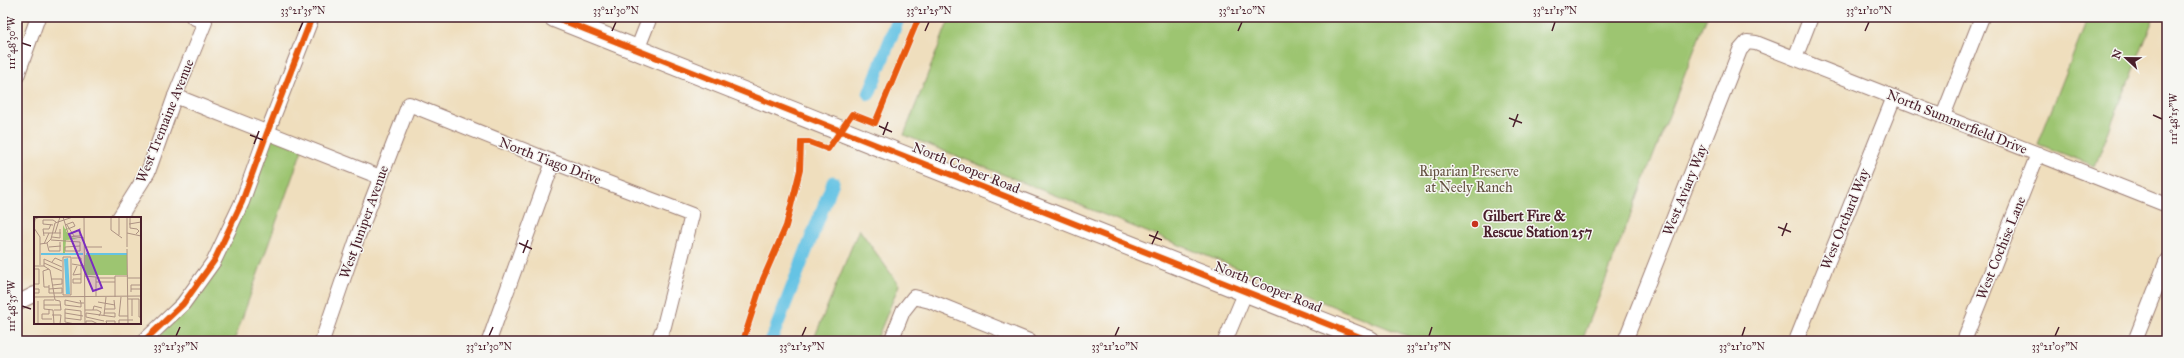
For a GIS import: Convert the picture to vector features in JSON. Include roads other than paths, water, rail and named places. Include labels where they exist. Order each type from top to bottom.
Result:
[{"type":"main road","name":"North Cooper Road","points":[[554,17],[1370,341]]},
{"type":"street","points":[[17,76],[38,17]]},
{"type":"street","points":[[144,341],[183,304],[214,261],[242,202],[312,17]]},
{"type":"street","points":[[637,50],[650,17]]},
{"type":"street","points":[[1795,58],[1811,17]]},
{"type":"street","points":[[1943,116],[1982,17]]},
{"type":"street","name":"West Tremaine Avenue","points":[[120,217],[148,172],[175,96],[199,19]]},
{"type":"street","name":"North Summerfield Drive","points":[[1747,42],[1756,43],[1795,58],[2167,205]]},
{"type":"street","name":"West Aviary Way","points":[[1625,341],[1740,50],[1747,42]]},
{"type":"street","points":[[175,96],[380,177]]},
{"type":"street","name":"West Orchard Way","points":[[1796,341],[1894,97]]},
{"type":"street","name":"North Tiago Drive","points":[[409,104],[553,162],[692,215],[664,326],[658,341]]},
{"type":"street","name":"West Juniper Avenue","points":[[322,341],[380,177],[409,104]]},
{"type":"street","name":"West Cochise Lane","points":[[1964,341],[2038,154]]},
{"type":"street","points":[[489,341],[553,162]]},
{"type":"street","points":[[2135,341],[2167,260]]},
{"type":"street","points":[[1225,341],[1246,291]]},
{"type":"street","points":[[17,303],[34,294]]},
{"type":"street","points":[[891,341],[903,310],[914,297],[930,301],[1029,341]]},
{"type":"waterway","points":[[869,94],[899,17]]},
{"type":"waterway","points":[[771,341],[833,182]]},
{"type":"place","name":"Gilbert Fire & Rescue Station 257","points":[[1475,224]]},
{"type":"park label","name":"Riparian Preserve at Neely Ranch","points":[[1469,180]]}]
